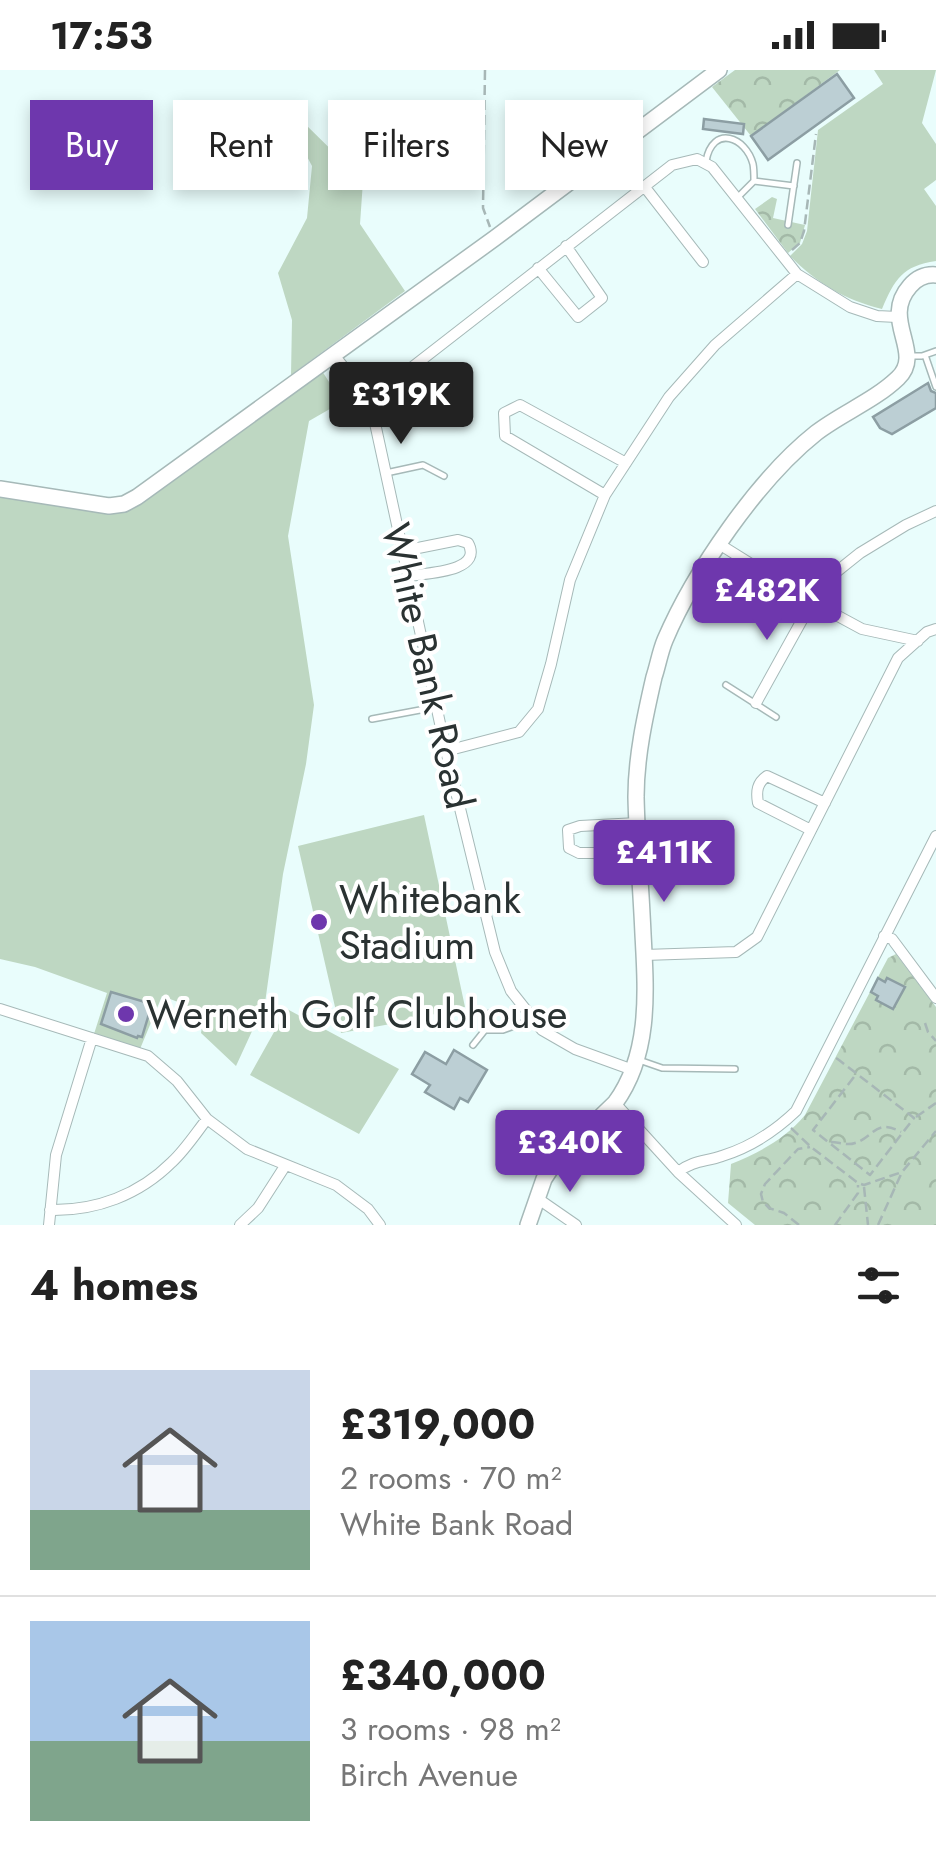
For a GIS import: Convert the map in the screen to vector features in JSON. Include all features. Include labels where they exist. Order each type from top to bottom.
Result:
[{"type":"street","points":[[0,488],[110,506],[124,504],[334,355],[719,70]]},
{"type":"street","points":[[334,355],[370,400],[672,165],[697,160],[712,167],[796,274],[850,307],[877,316],[897,316]]},
{"type":"street","points":[[644,186],[703,262]]},
{"type":"street","points":[[538,268],[578,317],[602,298],[566,246]]},
{"type":"street","points":[[446,751],[520,732],[538,709],[570,580],[605,496],[668,397],[715,345],[796,274]]},
{"type":"street","points":[[528,1225],[544,1179],[557,1159],[615,1103],[635,1065],[646,998],[636,794],[644,718],[662,644],[690,588],[767,481],[816,433],[902,375],[908,355],[897,316],[902,296],[913,282],[936,274]]},
{"type":"street","name":"White Bank Road","points":[[370,400],[436,708],[495,952],[511,991],[542,1030],[576,1049],[635,1065]]},
{"type":"street","points":[[605,496],[505,436],[504,413],[520,404],[626,463]]},
{"type":"street","points":[[756,703],[809,600],[860,553],[936,511]]},
{"type":"street","points":[[403,551],[458,540],[472,550],[463,566],[408,576]]},
{"type":"street","points":[[720,544],[862,629],[918,640]]},
{"type":"street","points":[[644,956],[736,952],[758,937],[898,658],[927,632],[936,629]]},
{"type":"street","points":[[811,830],[758,803],[760,780],[767,776],[825,804]]},
{"type":"street","points":[[638,823],[568,830],[569,848],[579,853],[639,853]]},
{"type":"street","points":[[678,1172],[690,1163],[719,1158],[752,1145],[796,1111],[936,836]]},
{"type":"street","points":[[884,936],[892,940],[936,998]]},
{"type":"street","points":[[0,1010],[148,1056],[177,1081],[207,1119],[247,1148],[336,1186],[368,1209],[380,1225]]},
{"type":"street","points":[[49,1225],[56,1155],[92,1038]]},
{"type":"street","points":[[615,1103],[678,1172],[736,1225]]},
{"type":"street","points":[[50,1210],[77,1211],[112,1202],[138,1188],[173,1162],[207,1119]]},
{"type":"street","points":[[240,1225],[258,1208],[286,1166]]},
{"type":"street","points":[[537,1198],[576,1225]]},
{"type":"lane","points":[[705,164],[709,146],[718,139],[741,144],[753,162],[754,181],[736,198]]},
{"type":"lane","points":[[788,226],[797,163]]},
{"type":"lane","points":[[754,181],[794,186]]},
{"type":"lane","points":[[908,355],[936,351]]},
{"type":"lane","points":[[926,355],[936,387]]},
{"type":"lane","points":[[386,474],[423,465],[444,476]]},
{"type":"lane","points":[[726,685],[776,717]]},
{"type":"lane","points":[[372,720],[436,708]]},
{"type":"lane","points":[[490,1013],[490,1028]]},
{"type":"lane","points":[[473,1045],[490,1028],[502,1030],[533,1018]]},
{"type":"lane","points":[[635,1065],[735,1069]]},
{"type":"path","points":[[485,70],[483,208],[494,238]]},
{"type":"path","points":[[784,258],[800,243],[804,231],[816,134]]},
{"type":"path","points":[[925,1023],[936,1041]]},
{"type":"path","points":[[826,1052],[914,1118]]},
{"type":"path","points":[[857,1073],[813,1130],[870,1175],[914,1118],[936,1103]]},
{"type":"path","points":[[784,1122],[858,1184],[902,1172]]},
{"type":"path","points":[[829,1143],[853,1144],[887,1127],[902,1133]]},
{"type":"path","points":[[878,1225],[902,1172],[936,1131]]},
{"type":"path","points":[[799,1225],[784,1213],[769,1208],[761,1194],[765,1184],[798,1149],[811,1147]]},
{"type":"path","points":[[836,1225],[858,1193],[858,1184]]},
{"type":"path","points":[[864,1185],[868,1225]]},
{"type":"green space","points":[[735,70],[840,70],[751,136],[712,87]]},
{"type":"green space","points":[[874,70],[936,70],[922,123],[936,144],[936,180],[924,189],[936,206],[936,261],[907,270],[882,309],[832,289],[790,256],[802,244],[807,231],[818,130],[883,84]]},
{"type":"green space","points":[[308,127],[328,147],[328,190],[362,190],[360,224],[405,291],[291,375],[292,320],[278,273],[307,218],[312,166],[308,158]]},
{"type":"green space","points":[[772,197],[777,199],[773,218],[805,225],[800,243],[788,253],[755,209]]},
{"type":"green space","points":[[322,371],[342,402],[309,421],[288,536],[314,705],[283,874],[265,1003],[236,1066],[201,1033],[204,1016],[162,996],[140,1049],[94,1034],[107,993],[0,959],[0,495],[114,513],[124,511]]},
{"type":"green space","points":[[424,815],[465,1007],[341,1033],[298,846]]},
{"type":"green space","points":[[896,954],[936,1007],[936,1225],[755,1225],[728,1203],[731,1164],[771,1144],[805,1115],[888,958]]},
{"type":"green space","points":[[287,1009],[399,1069],[359,1134],[250,1075]]},
{"type":"building","points":[[837,74],[854,98],[768,160],[751,136]]},
{"type":"building","points":[[704,119],[744,124],[743,134],[703,129]]},
{"type":"building","points":[[928,383],[936,393],[936,408],[892,434],[880,428],[873,417]]},
{"type":"building","points":[[878,978],[905,987],[893,1009],[876,1000],[878,996],[871,992]]},
{"type":"building","name":"Werneth Golf Clubhouse","points":[[111,992],[152,1004],[142,1037],[101,1024]]},
{"type":"building","points":[[454,1050],[487,1070],[468,1102],[460,1098],[454,1109],[425,1092],[430,1085],[412,1074],[425,1052],[446,1064]]},
{"type":"place","name":"Whitebank Stadium","points":[[319,922]]},
{"type":"place","name":"Werneth Golf Clubhouse","points":[[126,1014]]}]
